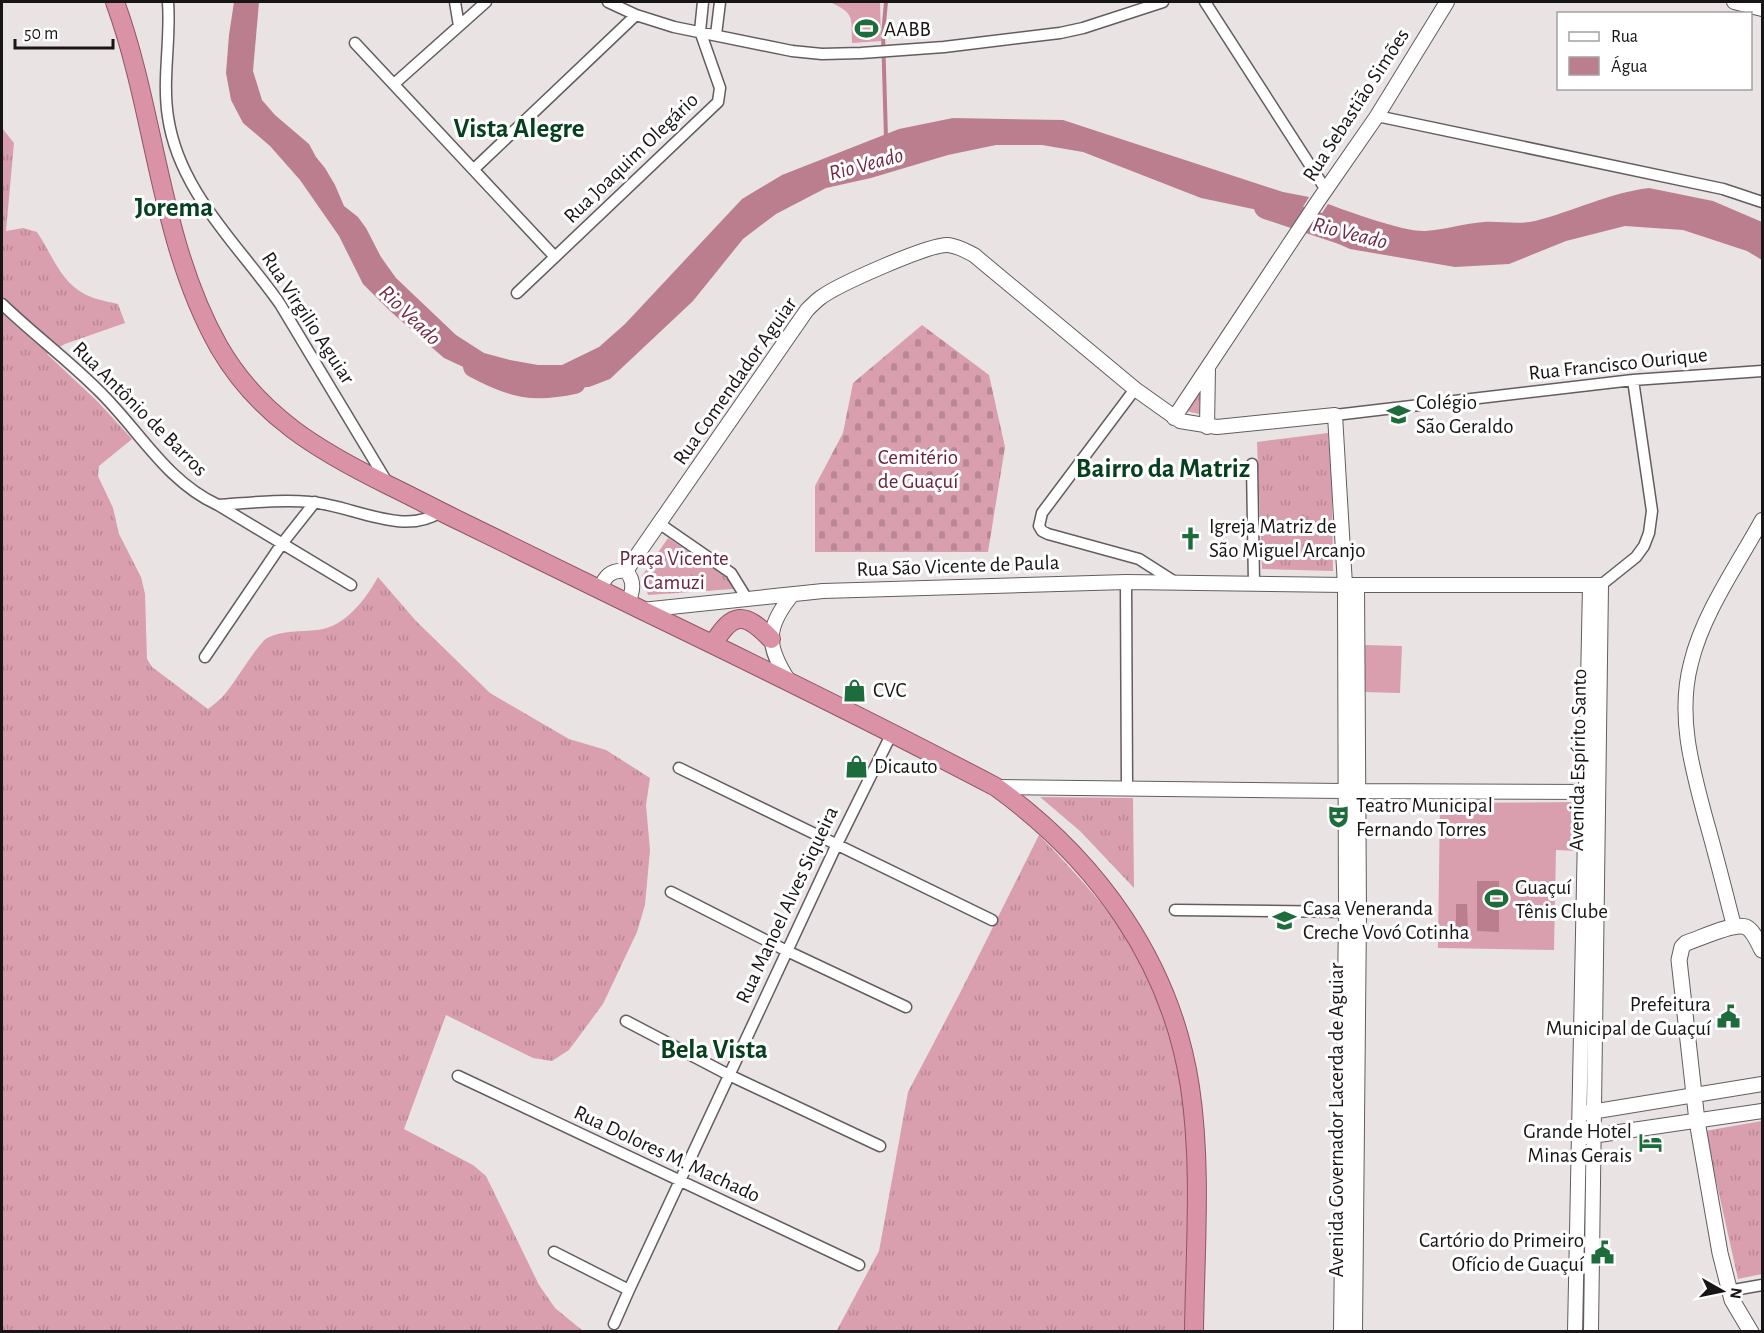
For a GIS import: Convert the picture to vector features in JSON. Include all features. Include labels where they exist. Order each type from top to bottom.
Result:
[{"type":"highway","points":[[115,2],[136,67],[182,258],[205,319],[221,349],[240,378],[268,408],[295,432],[355,469],[713,644],[996,787],[1032,813],[1107,892],[1141,943],[1163,987],[1190,1088],[1195,1143],[1194,1332]]},
{"type":"highway","points":[[713,644],[725,626],[735,619],[753,622],[771,639]]},
{"type":"main road","points":[[1751,1332],[1728,1291],[1697,1121],[1679,953],[1686,943],[1734,926],[1747,927],[1762,950]]},
{"type":"street","name":"Rua Virgilio Aguiar","points":[[168,2],[170,28],[167,71],[168,117],[174,144],[186,176],[220,229],[280,304],[389,485]]},
{"type":"street","points":[[455,2],[459,26]]},
{"type":"street","points":[[394,84],[486,2]]},
{"type":"street","points":[[608,2],[636,15],[674,27],[792,51],[822,54],[893,51],[1060,33],[1083,28],[1163,2]]},
{"type":"street","points":[[700,32],[703,2]]},
{"type":"street","points":[[716,35],[720,2]]},
{"type":"street","points":[[1205,2],[1322,195]]},
{"type":"street","name":"Rua Sebastião Simões","points":[[1174,418],[1377,116],[1447,2]]},
{"type":"street","points":[[1734,2],[1762,9]]},
{"type":"street","points":[[474,169],[636,15]]},
{"type":"street","name":"Rua Joaquim Olegário","points":[[517,293],[718,102],[720,88],[700,32]]},
{"type":"street","points":[[355,43],[555,257]]},
{"type":"street","points":[[1377,116],[1723,189],[1762,202]]},
{"type":"street","name":"Rua Comendador Aguiar","points":[[626,571],[807,310],[836,288],[928,248],[946,245],[959,247],[974,255],[1135,389],[1174,418]]},
{"type":"street","name":"Rua Antônio de Barros","points":[[2,304],[98,389],[177,479],[281,545],[351,585]]},
{"type":"street","points":[[1207,427],[1208,368]]},
{"type":"street","name":"Rua Francisco Ourique","points":[[1335,415],[1633,380],[1762,371]]},
{"type":"street","points":[[1596,585],[1636,557],[1649,533],[1652,511],[1633,380]]},
{"type":"street","points":[[1135,389],[1042,513],[1039,526],[1048,534],[1139,559],[1175,582]]},
{"type":"street","points":[[1174,418],[1207,427],[1226,427],[1335,415]]},
{"type":"street","name":"Avenida Governador Lacerda de Aguiar","points":[[1335,415],[1351,585],[1355,1332]]},
{"type":"street","points":[[1252,464],[1254,583]]},
{"type":"street","points":[[205,657],[281,545],[315,502]]},
{"type":"street","points":[[218,505],[315,502],[403,522],[424,520],[440,512]]},
{"type":"street","points":[[1734,926],[1693,772],[1687,738],[1686,689],[1691,662],[1705,623],[1762,520]]},
{"type":"street","points":[[660,524],[731,573],[747,599]]},
{"type":"street","points":[[599,590],[610,573],[626,571],[631,577],[635,606]]},
{"type":"street","points":[[1125,582],[1127,789]]},
{"type":"street","name":"Rua São Vicente de Paula","points":[[635,606],[747,599],[823,591],[1125,582],[1596,585]]},
{"type":"street","name":"Avenida Espírito Santo","points":[[1591,1332],[1587,1137],[1580,1114],[1596,585]]},
{"type":"street","points":[[790,683],[775,659],[771,639],[780,612],[792,595]]},
{"type":"street","name":"Rua Manoel Alves Siqueira","points":[[614,1324],[837,844],[892,733]]},
{"type":"street","points":[[679,768],[992,920]]},
{"type":"street","points":[[996,787],[1591,792]]},
{"type":"street","name":"Avenida Espírito Santo","points":[[1575,1332],[1587,1137],[1595,1112],[1591,792]]},
{"type":"street","points":[[671,892],[787,951],[906,1007]]},
{"type":"street","points":[[1175,910],[1352,912]]},
{"type":"street","name":"Avenida Governador Lacerda de Aguiar","points":[[1341,1332],[1352,912]]},
{"type":"street","points":[[626,1021],[729,1075],[880,1146]]},
{"type":"street","name":"Rua Dolores M. Machado","points":[[458,1076],[860,1265]]},
{"type":"street","points":[[1580,1114],[1762,1084]]},
{"type":"street","points":[[1587,1137],[1762,1111]]},
{"type":"street","points":[[554,1252],[629,1290]]},
{"type":"street","points":[[1728,1291],[1762,1285]]},
{"type":"green space","name":"AABB","points":[[830,2],[880,2],[881,41],[852,43],[852,27],[848,13]]},
{"type":"green space","points":[[2,128],[14,143],[6,231],[23,228],[37,232],[71,285],[87,295],[118,304],[125,323],[65,344],[47,354],[98,402],[132,439],[99,466],[98,476],[113,508],[119,534],[141,577],[145,594],[147,659],[152,667],[208,709],[225,694],[267,638],[285,632],[317,630],[336,624],[361,603],[378,577],[416,621],[490,693],[569,739],[606,750],[650,778],[646,805],[650,850],[645,905],[637,932],[603,1004],[569,1050],[552,1061],[533,1058],[446,1015],[404,1129],[473,1165],[486,1176],[539,1285],[555,1308],[583,1331],[2,1331]]},
{"type":"green space","name":"Cemitério de Guaçuí","points":[[922,325],[989,375],[1005,447],[988,552],[815,552],[815,486],[843,433],[853,383]]},
{"type":"green space","points":[[1202,387],[1203,415],[1187,411]]},
{"type":"green space","points":[[1328,433],[1332,488],[1333,571],[1262,569],[1257,442]]},
{"type":"green space","name":"Praça Vicente Camuzi","points":[[668,538],[728,578],[733,589],[648,595],[642,576]]},
{"type":"green space","points":[[1365,645],[1402,646],[1400,693],[1363,692]]},
{"type":"green space","points":[[1040,797],[1133,798],[1134,888],[1080,831]]},
{"type":"green space","name":"Guaçuí Tênis Clube","points":[[1578,802],[1576,851],[1556,850],[1554,950],[1438,948],[1440,803]]},
{"type":"green space","points":[[1039,835],[1109,913],[1139,956],[1162,1003],[1174,1041],[1182,1081],[1190,1165],[1190,1331],[836,1332],[879,1251],[908,1092]]},
{"type":"green space","points":[[1762,1121],[1762,1274],[1738,1279],[1705,1131]]},
{"type":"water","points":[[234,2],[259,2],[253,71],[262,100],[275,115],[309,144],[335,185],[344,206],[358,217],[366,228],[381,257],[396,278],[456,335],[484,353],[510,360],[538,365],[562,365],[599,347],[625,324],[742,199],[782,175],[899,129],[953,118],[1063,120],[1283,192],[1309,197],[1292,225],[1277,214],[1201,198],[1083,152],[1042,145],[996,145],[948,155],[871,178],[826,188],[776,214],[743,239],[693,301],[610,379],[589,387],[551,388],[485,377],[444,358],[363,284],[339,236],[300,180],[270,146],[243,123],[231,100],[226,73]]},
{"type":"water","name":"Rio Veado","points":[[1649,188],[1713,201],[1762,222],[1762,260],[1747,251],[1683,230],[1625,226],[1566,241],[1509,264],[1455,267],[1350,249],[1310,231],[1328,204],[1391,225],[1425,231],[1477,223],[1535,221],[1606,198]]},
{"type":"water","points":[[1477,881],[1499,881],[1499,932],[1477,931]]},
{"type":"water","points":[[1456,904],[1467,904],[1468,930],[1456,929]]},
{"type":"waterway","points":[[886,2],[883,34],[886,138]]},
{"type":"waterway","name":"Rio Veado","points":[[1266,207],[1347,234]]},
{"type":"waterway","name":"Rio Veado","points":[[475,366],[500,378],[523,385],[546,386],[574,382]]},
{"type":"place","name":"AABB","points":[[866,29]]},
{"type":"place","name":"Colégio São Geraldo","points":[[1398,414]]},
{"type":"place","name":"Igreja Matriz de São Miguel Arcanjo","points":[[1191,538]]},
{"type":"place","name":"CVC","points":[[855,690]]},
{"type":"place","name":"Dicauto","points":[[856,766]]},
{"type":"place","name":"Teatro Municipal Fernando Torres","points":[[1338,817]]},
{"type":"place","name":"Guaçuí Tênis Clube","points":[[1497,899]]},
{"type":"place","name":"Casa Veneranda Creche Vovó Cotinha","points":[[1285,920]]},
{"type":"place","name":"Prefeitura Municipal de Guaçuí","points":[[1729,1016]]},
{"type":"place","name":"Grande Hotel Minas Gerais","points":[[1650,1143]]},
{"type":"place","name":"Cartório do Primeiro Ofício de Guaçuí","points":[[1602,1252]]},
{"type":"district","name":"Vista Alegre","points":[[519,128]]},
{"type":"district","name":"Jorema","points":[[174,207]]},
{"type":"district","name":"Bairro da Matriz","points":[[1163,468]]},
{"type":"district","name":"Bela Vista","points":[[714,1049]]}]
